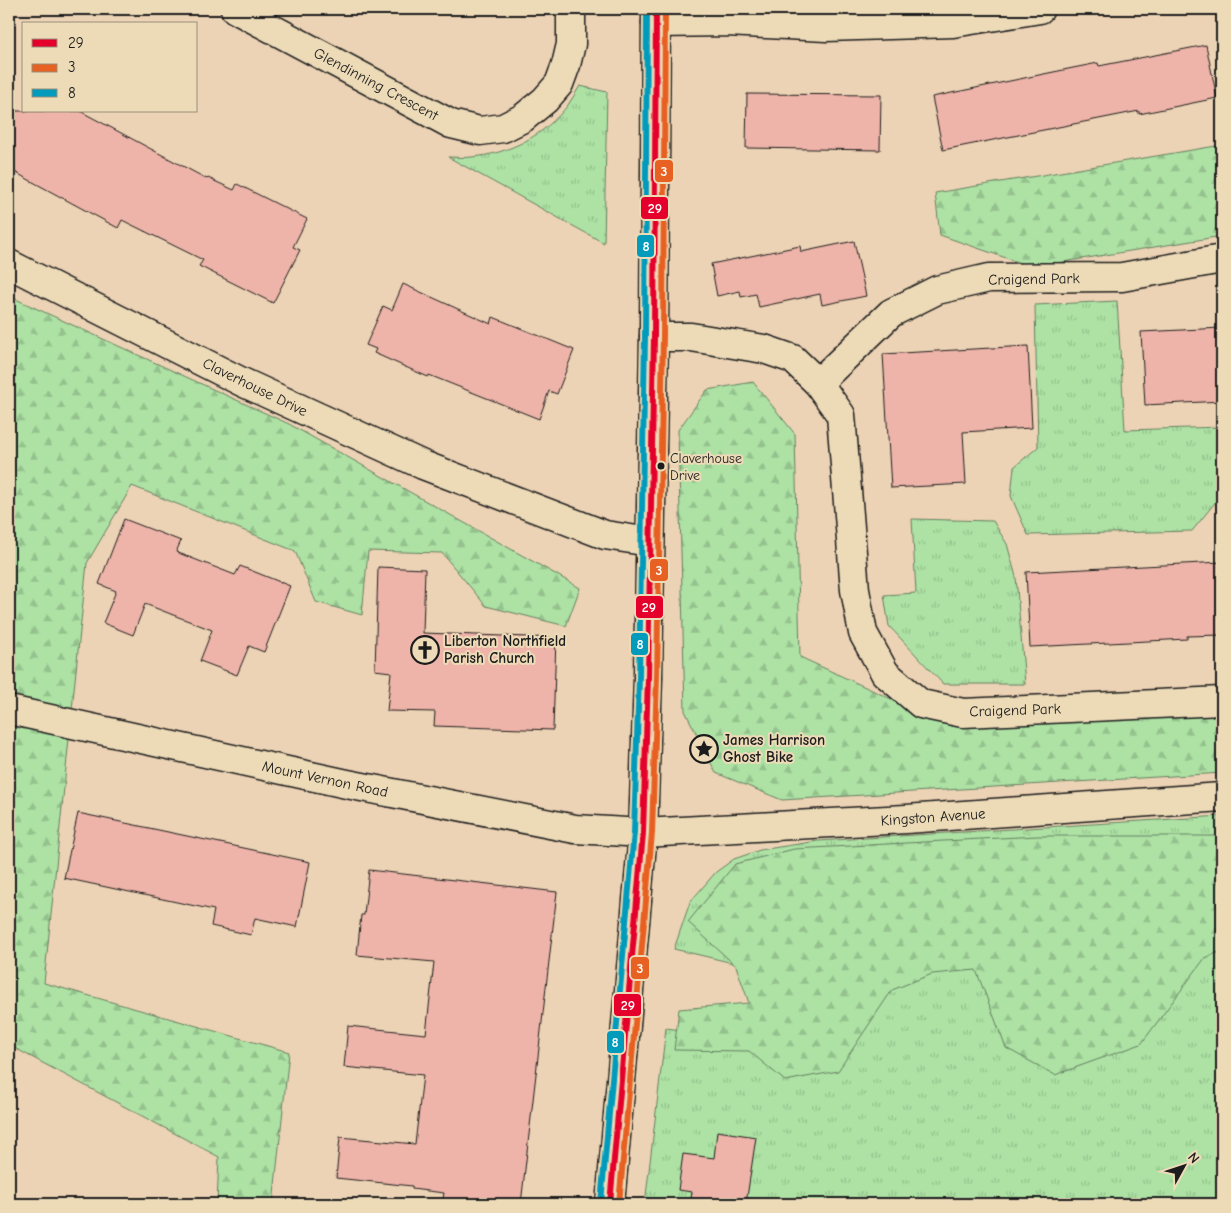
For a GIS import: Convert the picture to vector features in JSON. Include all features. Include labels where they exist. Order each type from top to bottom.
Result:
[{"type":"main road","points":[[610,1204],[643,833],[654,337],[656,16]]},
{"type":"street","name":"Glendinning Crescent","points":[[234,9],[451,124],[480,131],[503,128],[523,118],[546,100],[559,84],[571,44],[572,9]]},
{"type":"street","points":[[656,16],[728,15],[826,27],[953,23],[1040,9]]},
{"type":"street","name":"Craigend Park","points":[[818,382],[891,313],[937,290],[989,278],[1122,277],[1222,259]]},
{"type":"street","name":"Claverhouse Drive","points":[[9,264],[242,382],[422,465],[605,535],[650,542]]},
{"type":"street","name":"Craigend Park","points":[[654,337],[691,338],[764,349],[794,359],[818,382],[840,415],[855,590],[863,633],[885,673],[921,704],[963,713],[1222,702]]},
{"type":"street","name":"Mount Vernon Road","points":[[9,710],[337,782],[575,830],[643,833]]},
{"type":"street","name":"Kingston Avenue","points":[[643,833],[906,819],[1222,796]]},
{"type":"green space","points":[[580,86],[607,92],[604,243],[448,157],[486,155],[513,147],[525,141],[559,116]]},
{"type":"green space","points":[[1222,145],[1222,236],[1032,267],[940,235],[935,193]]},
{"type":"green space","points":[[9,296],[289,424],[580,588],[566,626],[486,606],[442,553],[368,551],[362,615],[316,602],[295,551],[132,486],[87,563],[44,983],[289,1052],[273,1204],[217,1204],[219,1157],[9,1045]]},
{"type":"green space","points":[[1117,301],[1125,430],[1222,427],[1222,494],[1192,531],[1028,535],[1011,496],[1014,467],[1038,447],[1035,305]]},
{"type":"green space","points":[[753,382],[795,434],[800,657],[939,721],[1222,712],[1222,773],[782,800],[716,773],[685,711],[678,430],[707,390]]},
{"type":"green space","points":[[912,519],[993,521],[1007,544],[1016,577],[1025,684],[943,684],[889,626],[884,595],[916,593]]},
{"type":"green space","points":[[1222,816],[1222,1204],[645,1204],[666,1028],[755,1040],[763,970],[674,949],[690,902],[716,872],[734,859],[760,850],[818,841]]},
{"type":"green space","points":[[1037,836],[1222,836],[1222,951],[1205,958],[1141,1044],[1055,1075],[1006,1048],[976,970],[932,974],[892,990],[838,1071],[785,1081],[749,1051],[674,1050],[679,1009],[749,1003],[736,966],[688,922],[735,864],[794,849]]},
{"type":"building","points":[[1206,45],[1217,98],[1139,114],[1139,111],[943,150],[932,97],[1098,63],[1099,66]]},
{"type":"building","points":[[747,94],[881,95],[880,150],[746,148]]},
{"type":"building","points":[[9,111],[82,112],[207,179],[234,190],[237,184],[307,219],[293,247],[300,250],[273,303],[199,266],[203,260],[122,220],[118,228],[9,169]]},
{"type":"building","points":[[854,241],[866,296],[822,305],[820,294],[759,307],[756,294],[741,297],[740,291],[717,296],[711,264],[800,246],[801,252]]},
{"type":"building","points":[[403,284],[491,324],[493,317],[574,350],[557,394],[549,391],[539,419],[429,375],[428,377],[374,353],[376,349],[366,345],[383,306],[392,310]]},
{"type":"building","points":[[1222,328],[1222,401],[1145,405],[1141,332]]},
{"type":"building","points":[[1028,346],[1032,428],[963,432],[966,484],[891,488],[883,354]]},
{"type":"building","points":[[124,519],[181,541],[176,552],[235,575],[240,566],[290,586],[264,652],[249,646],[237,675],[200,661],[212,630],[145,604],[133,635],[103,623],[116,591],[99,584]]},
{"type":"building","points":[[1222,562],[1222,635],[1187,636],[1187,639],[1030,647],[1026,572]]},
{"type":"building","name":"Liberton Northfield Parish Church","points":[[378,567],[425,569],[423,633],[556,638],[553,730],[434,726],[435,712],[387,711],[391,672],[375,670]]},
{"type":"building","points":[[78,813],[310,862],[297,927],[255,918],[251,935],[211,926],[214,910],[64,878]]},
{"type":"building","points":[[369,870],[557,892],[521,1204],[442,1204],[444,1193],[412,1189],[412,1186],[336,1178],[340,1137],[415,1144],[423,1075],[344,1067],[348,1026],[426,1034],[434,962],[357,955],[361,915],[364,915]]},
{"type":"building","points":[[717,1131],[756,1137],[746,1204],[690,1204],[692,1192],[678,1190],[683,1154],[714,1158]]},
{"type":"transit line","name":"8","points":[[601,1203],[634,832],[639,677],[645,337],[647,9]]},
{"type":"transit line","name":"29","points":[[610,1204],[643,833],[648,677],[654,337],[656,9]]},
{"type":"transit line","name":"3","points":[[619,1204],[652,833],[657,677],[663,337],[665,9]]},
{"type":"place","name":"Claverhouse Drive","points":[[661,466]]},
{"type":"place","name":"Liberton Northfield Parish Church","points":[[425,650]]},
{"type":"place","name":"James Harrison Ghost Bike","points":[[704,749]]}]
